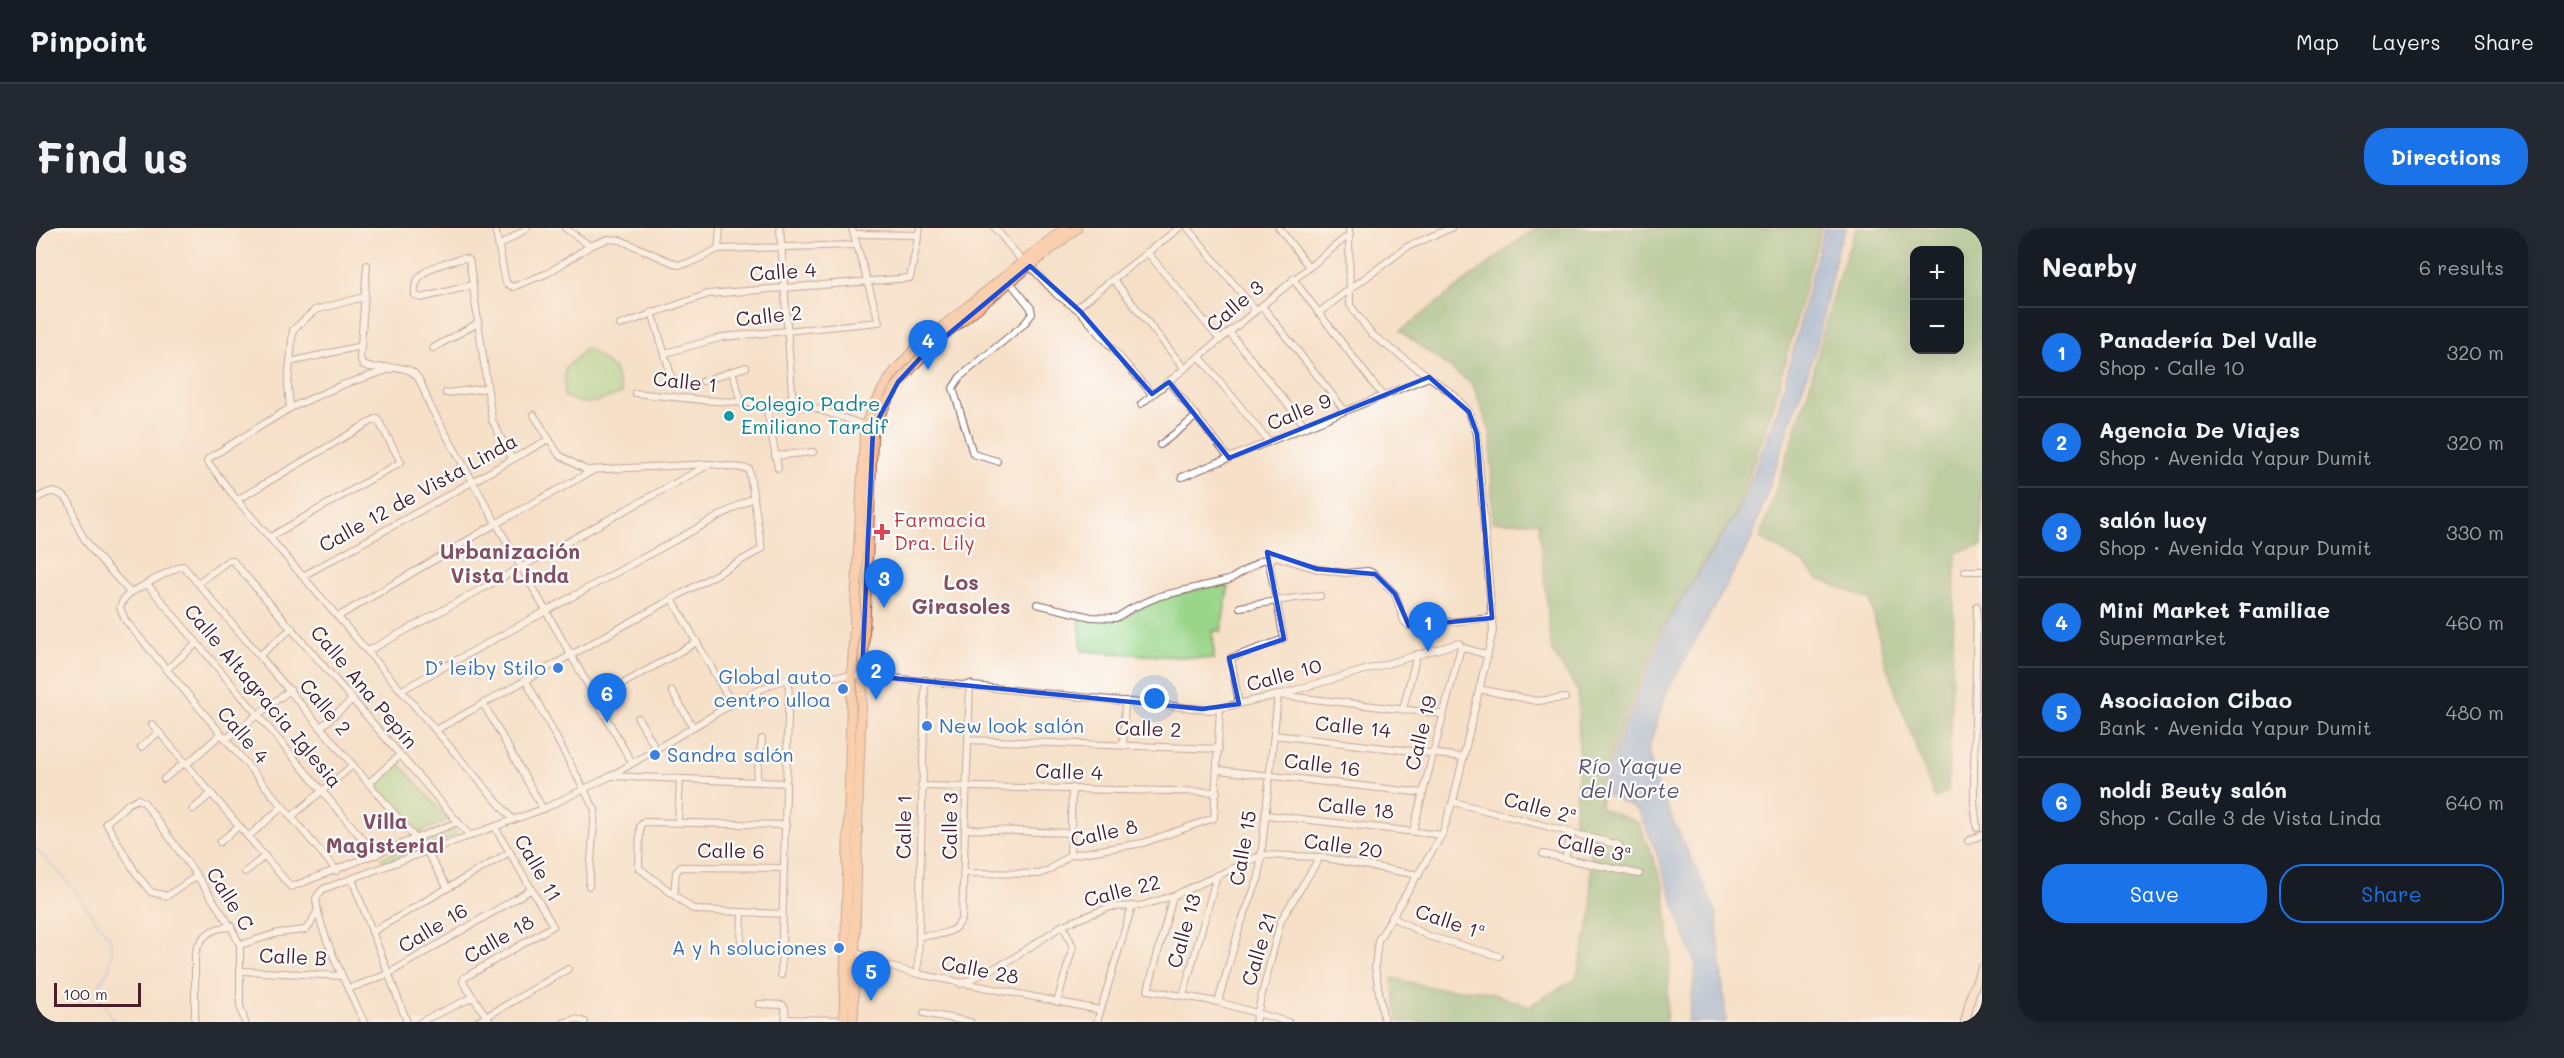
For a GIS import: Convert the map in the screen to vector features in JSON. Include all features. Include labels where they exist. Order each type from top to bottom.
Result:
[{"type":"main road","points":[[869,427],[898,382],[922,356],[1010,282],[1065,228]]},
{"type":"main road","points":[[847,1021],[857,674],[869,427],[884,387],[916,348],[1077,228]]},
{"type":"main road","points":[[847,1021],[855,952],[857,674]]},
{"type":"main road","points":[[1965,1022],[1972,992],[1982,968]]},
{"type":"street","points":[[495,228],[505,279],[509,286],[517,286],[548,273],[590,246],[608,239],[620,240],[678,265],[690,263],[718,249],[855,245]]},
{"type":"street","points":[[498,246],[527,228]]},
{"type":"street","points":[[565,228],[590,246]]},
{"type":"street","points":[[718,249],[720,228]]},
{"type":"street","points":[[780,228],[793,406]]},
{"type":"street","points":[[994,228],[1027,264],[1076,308],[1152,394]]},
{"type":"street","points":[[1076,308],[1179,228]]},
{"type":"street","points":[[1188,228],[1345,411]]},
{"type":"street","points":[[1279,228],[1309,267]]},
{"type":"street","points":[[1318,313],[1407,247],[1451,228]]},
{"type":"street","points":[[867,282],[853,231],[920,232]]},
{"type":"street","points":[[1349,231],[1350,305],[1371,334],[1454,395],[1470,412],[1477,434],[1493,631],[1453,802],[1442,835],[1378,940],[1375,958],[1384,1022]]},
{"type":"street","name":"Calle 3","points":[[1141,404],[1309,267],[1349,231]]},
{"type":"street","name":"Calle 4","points":[[620,325],[708,294],[784,290],[910,278],[920,232]]},
{"type":"street","points":[[1147,252],[1220,340]]},
{"type":"street","points":[[473,285],[421,298],[415,295],[416,284],[428,269],[464,258],[469,260],[473,285],[492,420],[512,459]]},
{"type":"street","points":[[367,265],[360,358],[367,367],[404,367],[415,374],[429,406],[632,763]]},
{"type":"street","points":[[1113,279],[1184,368]]},
{"type":"street","points":[[1293,279],[1383,396]]},
{"type":"street","name":"Calle 2","points":[[665,353],[723,337],[879,322],[867,282]]},
{"type":"street","points":[[997,461],[973,454],[953,388],[960,377],[1024,324],[1032,314],[1031,308],[1010,282]]},
{"type":"street","points":[[290,408],[293,330],[315,310],[364,297]]},
{"type":"street","points":[[652,312],[672,375]]},
{"type":"street","points":[[433,348],[478,323]]},
{"type":"street","points":[[1229,332],[1306,427]]},
{"type":"street","points":[[290,362],[362,346]]},
{"type":"street","points":[[1200,357],[1269,442]]},
{"type":"street","points":[[397,366],[342,385],[290,408],[209,458],[209,465],[513,820]]},
{"type":"street","points":[[703,381],[746,367]]},
{"type":"street","points":[[732,371],[742,404]]},
{"type":"street","name":"Calle 9","points":[[1182,477],[1429,377]]},
{"type":"street","points":[[1168,382],[1229,458]]},
{"type":"street","points":[[446,393],[487,388]]},
{"type":"street","name":"Calle 1","points":[[635,393],[742,404],[812,407],[869,427]]},
{"type":"street","points":[[765,405],[778,468]]},
{"type":"street","points":[[436,730],[570,653],[762,549],[749,469],[711,464],[586,470],[559,455],[534,415]]},
{"type":"street","points":[[1160,445],[1197,416]]},
{"type":"street","points":[[237,500],[378,418],[400,462],[270,537]]},
{"type":"street","name":"Calle 12 de Vista Linda","points":[[303,576],[549,439]]},
{"type":"street","points":[[776,456],[813,452]]},
{"type":"street","points":[[368,651],[711,464]]},
{"type":"street","points":[[339,616],[497,523],[595,470]]},
{"type":"street","points":[[36,499],[48,492],[56,492],[69,501],[75,512],[76,525],[130,593],[148,585]]},
{"type":"street","points":[[402,690],[754,497]]},
{"type":"street","points":[[1037,604],[1091,617],[1116,618],[1160,596],[1229,580],[1252,565],[1278,556],[1317,569],[1375,574],[1395,594],[1404,621],[1409,626],[1492,618]]},
{"type":"street","points":[[1239,704],[1230,660],[1234,656],[1283,642],[1285,637],[1269,563],[1271,559]]},
{"type":"street","name":"Calle Ana Pepín","points":[[198,583],[230,560],[233,561],[470,836]]},
{"type":"street","name":"Calle 2","points":[[148,585],[181,566],[198,583],[427,852],[447,887]]},
{"type":"street","points":[[1965,571],[1982,571]]},
{"type":"street","name":"Calle Altagracia Iglesia","points":[[148,585],[376,855]]},
{"type":"street","name":"Calle 4","points":[[130,593],[120,607],[125,620],[337,870]]},
{"type":"street","points":[[1240,607],[1277,600],[1320,596]]},
{"type":"street","points":[[672,599],[732,704]]},
{"type":"street","points":[[1977,606],[1979,705],[1974,802],[1977,828]]},
{"type":"street","points":[[260,655],[292,628]]},
{"type":"street","points":[[596,699],[697,642]]},
{"type":"street","name":"Calle 10","points":[[317,912],[318,895],[323,890],[543,809],[611,776],[732,704],[772,684],[789,679],[857,674],[1220,709],[1278,695],[1456,643],[1461,646]]},
{"type":"street","points":[[166,670],[196,644]]},
{"type":"street","points":[[1461,646],[1487,655]]},
{"type":"street","name":"Calle 19","points":[[1413,831],[1461,646]]},
{"type":"street","points":[[1403,709],[1417,654]]},
{"type":"street","points":[[525,679],[585,789],[596,814],[589,886]]},
{"type":"street","points":[[782,975],[789,679]]},
{"type":"street","name":"Calle 1","points":[[918,974],[925,680]]},
{"type":"street","name":"Calle 3","points":[[919,936],[945,934],[960,925],[962,918],[970,684]]},
{"type":"street","points":[[1479,689],[1537,701],[1565,698]]},
{"type":"street","points":[[164,779],[290,690]]},
{"type":"street","points":[[672,691],[693,727]]},
{"type":"street","points":[[1278,695],[1442,714]]},
{"type":"street","name":"Calle 15","points":[[1218,1002],[1240,926],[1259,877],[1278,695]]},
{"type":"street","points":[[321,727],[354,699]]},
{"type":"street","points":[[1123,745],[1125,701]]},
{"type":"street","points":[[483,703],[543,809]]},
{"type":"street","points":[[1217,792],[1220,709]]},
{"type":"street","points":[[638,717],[656,749]]},
{"type":"street","points":[[152,724],[291,887],[458,822]]},
{"type":"street","points":[[141,747],[159,732]]},
{"type":"street","name":"Calle 14","points":[[1274,735],[1463,757]]},
{"type":"street","points":[[756,782],[762,739]]},
{"type":"street","name":"Calle 2","points":[[969,740],[1219,749]]},
{"type":"street","points":[[369,783],[400,755]]},
{"type":"street","points":[[291,817],[353,765]]},
{"type":"street","name":"Calle 16","points":[[1218,770],[1422,793]]},
{"type":"street","points":[[611,776],[786,783]]},
{"type":"street","points":[[678,822],[680,779]]},
{"type":"street","name":"Calle 4","points":[[921,786],[1217,792]]},
{"type":"street","points":[[1070,855],[1072,788]]},
{"type":"street","name":"Calle 8","points":[[965,873],[1039,874],[1049,870],[1070,855],[1143,843],[1214,818],[1217,792]]},
{"type":"street","points":[[193,809],[212,794]]},
{"type":"street","name":"Calle C","points":[[197,876],[167,896],[151,892],[137,875],[106,823],[129,803],[138,799],[148,808],[197,876],[231,927],[240,945],[240,1006],[245,1022]]},
{"type":"street","name":"Calle 2ª","points":[[1453,802],[1619,845]]},
{"type":"street","points":[[249,837],[282,807]]},
{"type":"street","name":"Calle 18","points":[[1266,815],[1442,835]]},
{"type":"street","points":[[782,914],[694,909],[639,868],[641,824],[678,822],[786,825]]},
{"type":"street","points":[[220,842],[239,826]]},
{"type":"street","name":"Calle 11","points":[[495,827],[553,926]]},
{"type":"street","points":[[966,829],[1070,833]]},
{"type":"street","points":[[1565,859],[1571,834]]},
{"type":"street","points":[[1968,841],[1982,835]]},
{"type":"street","points":[[372,932],[510,852]]},
{"type":"street","name":"Calle 3ª","points":[[1543,854],[1639,874]]},
{"type":"street","name":"Calle 20","points":[[1262,855],[1320,857],[1419,874]]},
{"type":"street","name":"Calle 22","points":[[962,984],[1009,960],[1063,925],[1110,907],[1140,906],[1173,896],[1262,855]]},
{"type":"street","points":[[245,872],[265,856]]},
{"type":"street","name":"Calle 21","points":[[1256,1022],[1281,920],[1320,857]]},
{"type":"street","name":"Calle 6","points":[[674,894],[678,869],[784,868]]},
{"type":"street","name":"Calle 13","points":[[1183,996],[1217,875]]},
{"type":"street","points":[[352,879],[407,1022]]},
{"type":"street","name":"Calle 16","points":[[348,989],[388,974],[532,889]]},
{"type":"street","points":[[1173,896],[1148,990],[1218,1002],[1288,1022]]},
{"type":"street","points":[[1097,1022],[1132,906]]},
{"type":"street","points":[[240,945],[278,933],[305,930],[317,912]]},
{"type":"street","points":[[317,912],[342,976],[364,1022]]},
{"type":"street","points":[[741,945],[742,912]]},
{"type":"street","name":"Calle 1ª","points":[[1392,917],[1428,936],[1499,956]]},
{"type":"street","points":[[1057,1002],[1073,947],[1063,925]]},
{"type":"street","name":"Calle 18","points":[[473,997],[463,980],[553,926]]},
{"type":"street","points":[[195,1020],[195,954],[200,940],[212,931],[231,927]]},
{"type":"street","name":"Calle 28","points":[[855,952],[891,967],[918,974],[1100,1010]]},
{"type":"street","points":[[477,1022],[488,1019],[568,969]]},
{"type":"street","name":"Calle B","points":[[241,971],[342,976]]},
{"type":"street","points":[[420,1022],[473,997],[488,1019]]},
{"type":"street","points":[[759,1004],[783,1005],[786,1021],[847,1021]]},
{"type":"street","points":[[924,1013],[970,1022]]},
{"type":"street","points":[[565,1022],[575,1019],[585,1022]]},
{"type":"highlighted area","points":[[1030,266],[1080,311],[1152,394],[1169,382],[1229,458],[1429,377],[1469,412],[1477,434],[1492,618],[1409,626],[1395,594],[1375,574],[1317,569],[1267,552],[1284,639],[1229,658],[1239,704],[1202,709],[862,675],[873,429],[898,382],[922,356]]},
{"type":"green space","points":[[1535,228],[1821,228],[1772,411],[1736,513],[1663,626],[1604,770],[1600,808],[1639,823],[1664,886],[1671,951],[1666,1022],[1398,1022],[1392,978],[1435,988],[1481,990],[1529,1006],[1576,979],[1592,913],[1590,851],[1574,825],[1579,761],[1578,691],[1552,652],[1538,522],[1492,522],[1491,435],[1473,385],[1400,331]]},
{"type":"green space","points":[[1856,228],[1982,228],[1982,546],[1956,552],[1948,791],[1935,799],[1885,662],[1870,600],[1817,578],[1803,563],[1760,538],[1808,391],[1839,275]]},
{"type":"green space","points":[[589,349],[614,369],[622,393],[600,401],[586,403],[564,396],[565,369],[584,350]]},
{"type":"green space","points":[[1229,582],[1221,631],[1213,631],[1214,659],[1082,651],[1079,616],[1116,620],[1157,599]]},
{"type":"green space","points":[[398,762],[449,820],[416,834],[373,783]]},
{"type":"green space","points":[[453,828],[459,835],[429,847],[423,840]]},
{"type":"green space","points":[[414,844],[418,851],[385,864],[381,858]]},
{"type":"water","name":"Río Yaque del Norte","points":[[1824,228],[1847,228],[1839,244],[1817,345],[1751,541],[1666,693],[1648,750],[1657,786],[1716,911],[1726,1022],[1688,1022],[1696,966],[1657,854],[1639,811],[1604,793],[1607,770],[1667,623],[1737,514],[1777,413]]},
{"type":"waterway","points":[[36,849],[70,884],[110,937],[112,952],[109,968],[100,983],[100,998],[114,1022]]},
{"type":"place","name":"Mini Market Familiae","points":[[928,370]]},
{"type":"place","name":"Colegio Padre Emiliano Tardif","points":[[729,416]]},
{"type":"place","name":"Farmacia Dra. Lily","points":[[882,532]]},
{"type":"place","name":"salón lucy","points":[[884,608]]},
{"type":"place","name":"Panadería Del Valle","points":[[1428,652]]},
{"type":"place","name":"D’ leiby Stilo","points":[[558,668]]},
{"type":"place","name":"Global auto centro ulloa","points":[[843,689]]},
{"type":"place","name":"Agencia De Viajes","points":[[876,700]]},
{"type":"place","name":"noldi Beuty salón","points":[[607,723]]},
{"type":"place","name":"New look salón","points":[[927,726]]},
{"type":"place","name":"Sandra salón","points":[[655,755]]},
{"type":"place","name":"A y h soluciones","points":[[839,948]]},
{"type":"place","name":"Asociacion Cibao","points":[[871,1001]]},
{"type":"district","name":"Urbanización Vista Linda","points":[[510,564]]},
{"type":"district","name":"Los Girasoles","points":[[961,595]]},
{"type":"district","name":"Villa Magisterial","points":[[385,834]]}]
